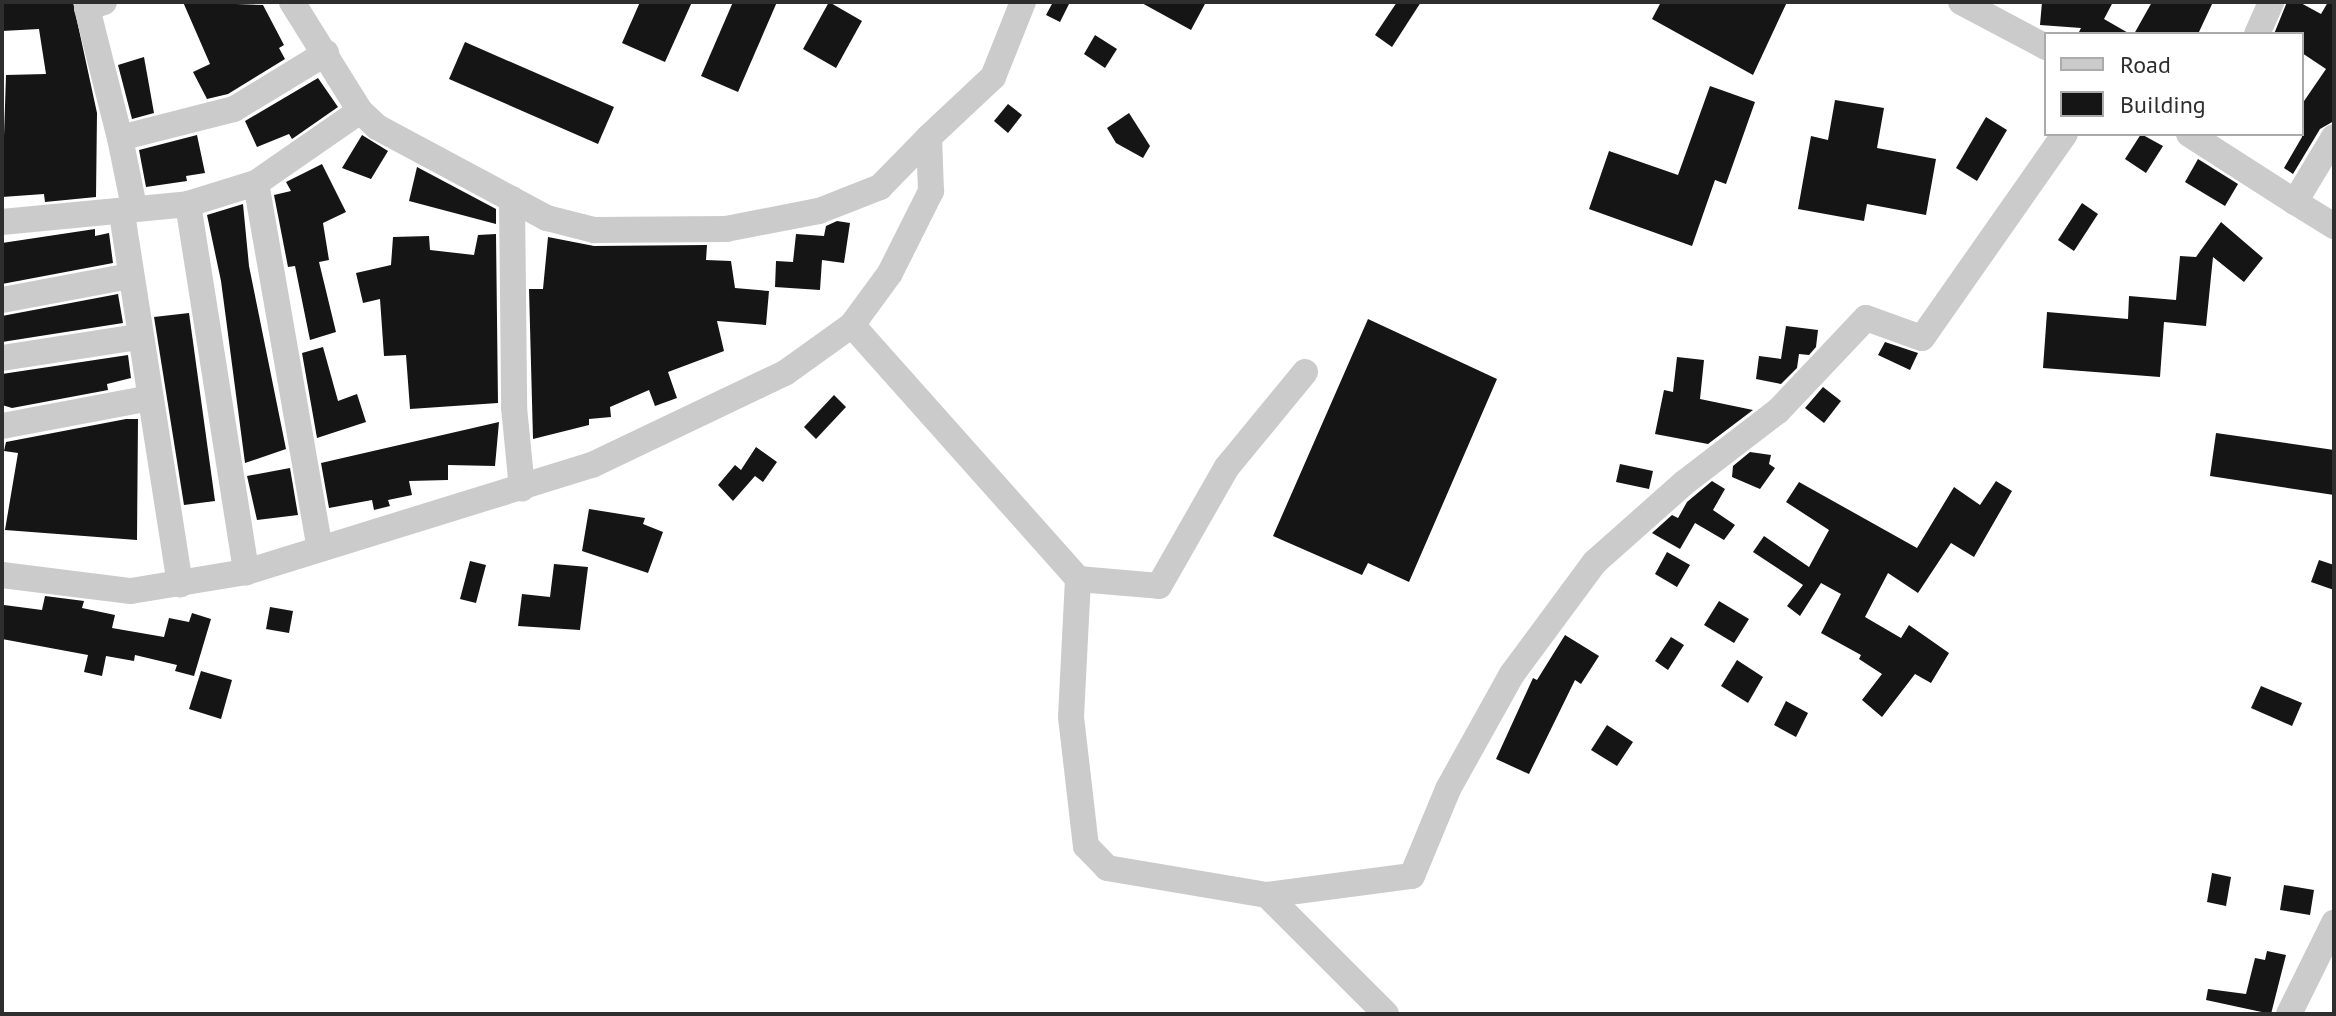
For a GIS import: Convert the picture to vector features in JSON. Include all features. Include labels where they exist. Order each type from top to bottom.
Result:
[{"type":"street","points":[[292,2],[360,111],[377,127],[547,218],[594,230],[726,229],[819,211],[880,187],[993,77],[1023,2]]},
{"type":"street","points":[[2258,32],[2271,2]]},
{"type":"street","points":[[92,4],[120,138],[128,211],[130,276],[138,337],[162,451],[180,584]]},
{"type":"street","points":[[1976,6],[2044,46]]},
{"type":"street","points":[[120,138],[234,109],[326,53]]},
{"type":"street","points":[[2,222],[188,204],[256,183],[360,111]]},
{"type":"street","points":[[1078,579],[1071,717],[1086,846],[1107,868],[1267,895],[1412,876],[1448,789],[1512,674],[1595,562],[1684,483],[1778,411],[1866,318],[1922,338],[2064,136]]},
{"type":"street","points":[[2,575],[131,591],[246,572],[522,489],[663,434],[785,373],[852,325],[890,273],[931,191],[929,137]]},
{"type":"street","points":[[2295,202],[2334,137]]},
{"type":"street","points":[[2205,138],[2334,226]]},
{"type":"street","points":[[256,183],[320,548]]},
{"type":"street","points":[[512,199],[514,407],[522,489]]},
{"type":"street","points":[[188,204],[246,572]]},
{"type":"street","points":[[2,300],[130,276]]},
{"type":"street","points":[[852,325],[1078,579],[1159,586],[1227,467],[1305,372]]},
{"type":"street","points":[[2,358],[138,337]]},
{"type":"street","points":[[2,426],[150,398]]},
{"type":"street","points":[[1267,895],[1386,1014]]},
{"type":"street","points":[[2289,1014],[2334,923]]},
{"type":"building","points":[[2,2],[73,2],[97,113],[96,197],[45,202],[44,194],[2,197],[6,75],[46,74],[39,29],[2,31]]},
{"type":"building","points":[[183,2],[263,5],[284,45],[279,48],[285,59],[228,94],[207,99],[193,72],[210,64]]},
{"type":"building","points":[[640,2],[692,2],[665,62],[622,43]]},
{"type":"building","points":[[733,2],[777,2],[738,92],[701,76]]},
{"type":"building","points":[[829,2],[862,21],[836,68],[803,49]]},
{"type":"building","points":[[1053,2],[1070,2],[1060,22],[1046,15]]},
{"type":"building","points":[[1140,2],[1206,2],[1191,30]]},
{"type":"building","points":[[1397,2],[1421,2],[1392,47],[1375,35]]},
{"type":"building","points":[[1661,2],[1787,2],[1753,75],[1652,19]]},
{"type":"building","points":[[2042,2],[2113,2],[2104,19],[2127,32],[2079,32],[2081,28],[2040,25]]},
{"type":"building","points":[[2152,2],[2213,2],[2199,32],[2135,32]]},
{"type":"building","points":[[2287,2],[2299,2],[2321,14],[2328,2],[2334,2],[2334,121],[2320,129],[2293,174],[2284,168],[2304,136],[2304,101],[2326,69],[2304,54],[2304,32],[2275,32]]},
{"type":"building","points":[[1095,35],[1117,49],[1105,68],[1084,54]]},
{"type":"building","points":[[465,42],[614,107],[598,144],[449,79]]},
{"type":"building","points":[[144,57],[154,113],[132,119],[118,65]]},
{"type":"building","points":[[318,78],[338,107],[292,139],[289,134],[257,147],[245,121]]},
{"type":"building","points":[[1710,86],[1755,102],[1726,184],[1715,180],[1692,246],[1589,209],[1609,151],[1678,175]]},
{"type":"building","points":[[1835,100],[1884,108],[1877,148],[1936,159],[1926,215],[1867,204],[1864,221],[1798,209],[1811,136],[1828,140]]},
{"type":"building","points":[[1008,104],[1022,115],[1008,133],[994,121]]},
{"type":"building","points":[[1129,113],[1150,146],[1143,158],[1116,143],[1107,128]]},
{"type":"building","points":[[1986,117],[2007,130],[1977,181],[1956,168]]},
{"type":"building","points":[[197,135],[205,173],[186,176],[187,181],[146,187],[139,150]]},
{"type":"building","points":[[362,135],[388,151],[371,179],[342,168]]},
{"type":"building","points":[[2140,136],[2163,146],[2146,173],[2125,159]]},
{"type":"building","points":[[2198,159],[2238,184],[2225,206],[2185,182]]},
{"type":"building","points":[[322,164],[346,212],[323,223],[329,260],[319,262],[336,332],[310,340],[295,266],[288,267],[274,195],[291,191],[286,182]]},
{"type":"building","points":[[417,167],[496,209],[496,224],[409,201]]},
{"type":"building","points":[[2082,203],[2098,214],[2074,251],[2058,240]]},
{"type":"building","points":[[243,204],[249,266],[286,449],[245,463],[221,281],[207,215]]},
{"type":"building","points":[[837,221],[850,223],[844,263],[822,260],[820,290],[775,287],[776,261],[793,262],[796,234],[824,236],[826,226]]},
{"type":"building","points":[[2221,222],[2263,258],[2244,282],[2213,257],[2206,326],[2164,322],[2160,377],[2043,368],[2047,312],[2128,319],[2129,296],[2176,300],[2180,256],[2196,257]]},
{"type":"building","points":[[95,229],[95,236],[109,233],[113,263],[2,284],[2,243]]},
{"type":"building","points":[[496,234],[498,403],[410,409],[406,355],[384,356],[380,299],[363,303],[356,273],[391,265],[393,237],[429,236],[430,250],[474,255],[478,235]]},
{"type":"building","points":[[548,237],[594,246],[707,245],[706,260],[731,261],[735,288],[769,291],[766,325],[717,321],[724,351],[668,372],[677,398],[655,406],[649,390],[610,407],[611,417],[589,419],[589,425],[533,439],[529,289],[543,289]]},
{"type":"building","points":[[118,294],[123,323],[2,342],[2,316]]},
{"type":"building","points":[[189,313],[215,501],[184,505],[154,317]]},
{"type":"building","points":[[1368,319],[1497,379],[1409,582],[1368,563],[1362,575],[1273,536]]},
{"type":"building","points":[[1786,326],[1818,330],[1816,347],[1809,355],[1799,354],[1797,368],[1781,384],[1756,379],[1759,356],[1781,359]]},
{"type":"building","points":[[1885,342],[1918,353],[1910,370],[1878,355]]},
{"type":"building","points":[[323,347],[338,401],[357,394],[366,422],[317,438],[302,353]]},
{"type":"building","points":[[128,355],[131,378],[107,384],[108,390],[12,408],[2,405],[2,374]]},
{"type":"building","points":[[1677,357],[1704,360],[1700,399],[1753,410],[1708,444],[1655,434],[1664,390],[1673,392]]},
{"type":"building","points":[[1823,387],[1841,401],[1824,423],[1805,408]]},
{"type":"building","points":[[834,395],[846,407],[816,439],[804,427]]},
{"type":"building","points":[[138,419],[137,540],[5,530],[18,453],[4,451],[6,442]]},
{"type":"building","points":[[499,422],[495,466],[448,465],[448,480],[409,481],[412,495],[388,500],[390,506],[374,510],[372,500],[329,508],[321,463]]},
{"type":"building","points":[[2216,433],[2334,450],[2334,495],[2210,476]]},
{"type":"building","points":[[756,447],[777,462],[763,482],[755,476],[733,501],[718,485],[735,465],[741,470]]},
{"type":"building","points":[[1750,452],[1771,455],[1769,464],[1775,468],[1760,489],[1732,477],[1733,466]]},
{"type":"building","points":[[1620,464],[1653,471],[1649,489],[1616,482]]},
{"type":"building","points":[[290,468],[298,515],[257,520],[247,476]]},
{"type":"building","points":[[1712,481],[1725,489],[1713,510],[1735,525],[1724,540],[1695,523],[1680,549],[1652,533],[1672,515],[1678,518],[1687,502]]},
{"type":"building","points":[[1996,481],[2012,491],[1974,557],[1951,543],[1918,593],[1888,573],[1865,617],[1901,638],[1909,625],[1949,653],[1931,683],[1915,674],[1882,717],[1862,700],[1882,674],[1859,659],[1861,655],[1821,633],[1841,594],[1821,583],[1800,616],[1787,606],[1803,585],[1753,552],[1764,536],[1809,567],[1829,530],[1786,502],[1799,482],[1917,548],[1954,487],[1980,505]]},
{"type":"building","points":[[589,509],[645,518],[643,524],[663,532],[648,573],[582,551]]},
{"type":"building","points":[[1667,552],[1690,565],[1677,587],[1655,574]]},
{"type":"building","points":[[2319,560],[2334,565],[2334,590],[2311,582]]},
{"type":"building","points":[[470,561],[486,565],[476,603],[460,599]]},
{"type":"building","points":[[554,564],[588,567],[580,630],[518,626],[522,594],[550,597]]},
{"type":"building","points":[[45,596],[84,601],[82,608],[115,615],[112,628],[164,637],[169,618],[189,622],[192,613],[211,619],[194,676],[175,671],[177,665],[135,655],[134,661],[106,656],[102,676],[84,672],[88,655],[2,639],[4,605],[42,610]]},
{"type":"building","points":[[1719,601],[1749,619],[1734,643],[1704,625]]},
{"type":"building","points":[[270,607],[293,611],[289,633],[266,629]]},
{"type":"building","points":[[1565,635],[1599,656],[1581,684],[1575,680],[1529,774],[1496,759],[1533,678],[1537,680]]},
{"type":"building","points":[[1671,637],[1684,645],[1668,670],[1655,661]]},
{"type":"building","points":[[1737,660],[1763,677],[1748,703],[1721,686]]},
{"type":"building","points":[[201,671],[232,680],[221,719],[189,709]]},
{"type":"building","points":[[2261,686],[2302,703],[2292,726],[2251,708]]},
{"type":"building","points":[[1786,701],[1808,713],[1796,737],[1774,725]]},
{"type":"building","points":[[1607,725],[1633,742],[1617,766],[1591,750]]},
{"type":"building","points":[[2212,873],[2231,877],[2226,906],[2207,902]]},
{"type":"building","points":[[2284,885],[2314,890],[2310,915],[2280,910]]},
{"type":"building","points":[[2267,951],[2286,955],[2271,1014],[2206,1000],[2208,989],[2246,994],[2255,958],[2265,960]]}]
